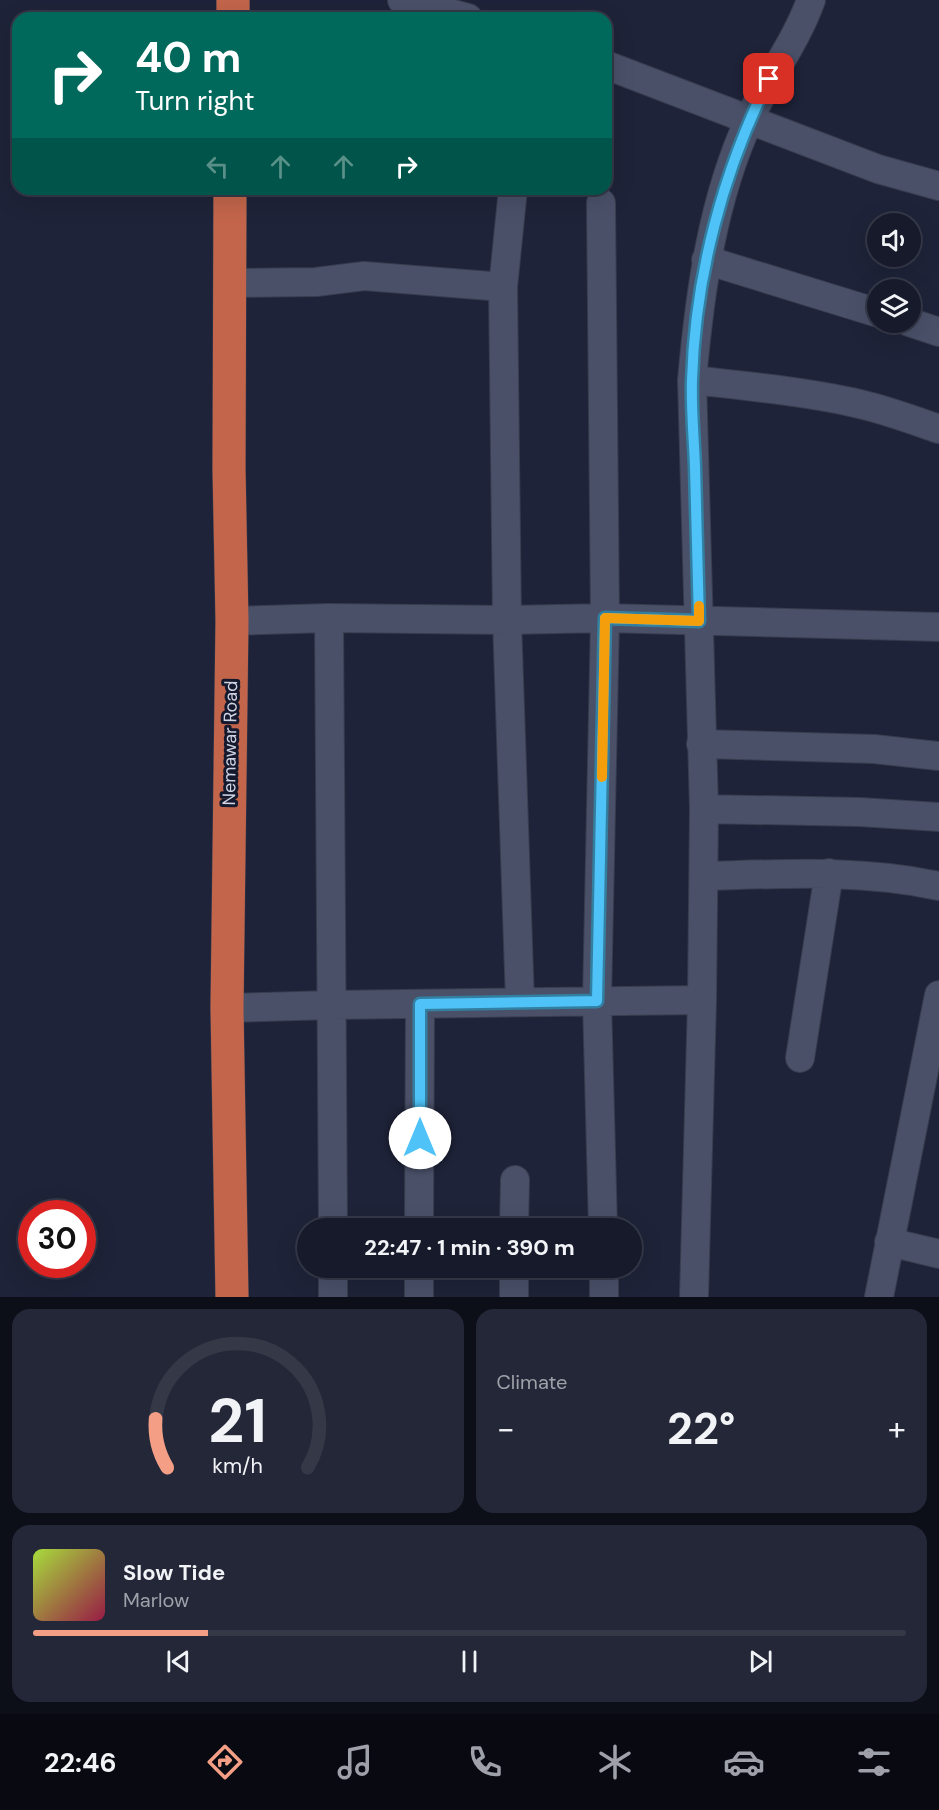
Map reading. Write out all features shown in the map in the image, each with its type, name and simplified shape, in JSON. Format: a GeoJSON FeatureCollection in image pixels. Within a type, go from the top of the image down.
{"type":"FeatureCollection","features":[{"type":"Feature","properties":{"kind":"highway","name":"Nemawar Road"},"geometry":{"type":"LineString","coordinates":[[230,195],[228,283],[231,621],[227,1008],[232,1297]]}},
{"type":"Feature","properties":{"kind":"street"},"geometry":{"type":"LineString","coordinates":[[402,0],[446,12]]}},
{"type":"Feature","properties":{"kind":"street"},"geometry":{"type":"LineString","coordinates":[[694,1297],[704,876],[692,380],[698,313],[706,260],[726,183],[749,120],[811,0]]}},
{"type":"Feature","properties":{"kind":"street"},"geometry":{"type":"LineString","coordinates":[[612,67],[879,169],[939,186]]}},
{"type":"Feature","properties":{"kind":"street"},"geometry":{"type":"LineString","coordinates":[[512,195],[503,287],[507,620],[520,1002]]}},
{"type":"Feature","properties":{"kind":"street"},"geometry":{"type":"LineString","coordinates":[[601,203],[605,618],[597,1001],[603,1218]]}},
{"type":"Feature","properties":{"kind":"street"},"geometry":{"type":"LineString","coordinates":[[706,260],[867,310]]}},
{"type":"Feature","properties":{"kind":"street"},"geometry":{"type":"LineString","coordinates":[[228,283],[316,282],[363,276],[503,287]]}},
{"type":"Feature","properties":{"kind":"street"},"geometry":{"type":"LineString","coordinates":[[921,326],[939,332]]}},
{"type":"Feature","properties":{"kind":"street"},"geometry":{"type":"LineString","coordinates":[[692,380],[777,389],[852,402],[891,412],[939,429]]}},
{"type":"Feature","properties":{"kind":"street"},"geometry":{"type":"LineString","coordinates":[[329,618],[333,1218]]}},
{"type":"Feature","properties":{"kind":"street"},"geometry":{"type":"LineString","coordinates":[[231,621],[329,618],[507,620],[605,618],[939,627]]}},
{"type":"Feature","properties":{"kind":"street"},"geometry":{"type":"LineString","coordinates":[[701,744],[874,749],[939,756]]}},
{"type":"Feature","properties":{"kind":"street"},"geometry":{"type":"LineString","coordinates":[[704,809],[860,812],[939,817]]}},
{"type":"Feature","properties":{"kind":"street"},"geometry":{"type":"LineString","coordinates":[[704,876],[829,873],[871,875],[939,886]]}},
{"type":"Feature","properties":{"kind":"street"},"geometry":{"type":"LineString","coordinates":[[800,1058],[829,873]]}},
{"type":"Feature","properties":{"kind":"street"},"geometry":{"type":"LineString","coordinates":[[879,1297],[939,995]]}},
{"type":"Feature","properties":{"kind":"street"},"geometry":{"type":"LineString","coordinates":[[227,1008],[702,1000]]}},
{"type":"Feature","properties":{"kind":"street"},"geometry":{"type":"LineString","coordinates":[[419,1218],[420,1004]]}},
{"type":"Feature","properties":{"kind":"street"},"geometry":{"type":"LineString","coordinates":[[514,1218],[515,1180]]}},
{"type":"Feature","properties":{"kind":"street"},"geometry":{"type":"LineString","coordinates":[[889,1242],[939,1254]]}},
{"type":"Feature","properties":{"kind":"street"},"geometry":{"type":"LineString","coordinates":[[333,1278],[333,1297]]}},
{"type":"Feature","properties":{"kind":"street"},"geometry":{"type":"LineString","coordinates":[[419,1278],[419,1297]]}},
{"type":"Feature","properties":{"kind":"street"},"geometry":{"type":"LineString","coordinates":[[514,1278],[514,1297],[530,1297]]}},
{"type":"Feature","properties":{"kind":"street"},"geometry":{"type":"LineString","coordinates":[[604,1278],[604,1297]]}},
{"type":"Feature","properties":{"kind":"slow traffic"},"geometry":{"type":"LineString","coordinates":[[602,777],[605,618],[699,621],[699,606]]}},
{"type":"Feature","properties":{"kind":"route"},"geometry":{"type":"LineString","coordinates":[[420,1138],[420,1004],[597,1001],[605,618],[699,621],[692,380],[698,313],[706,260],[726,183],[749,120],[769,79]]}}]}
